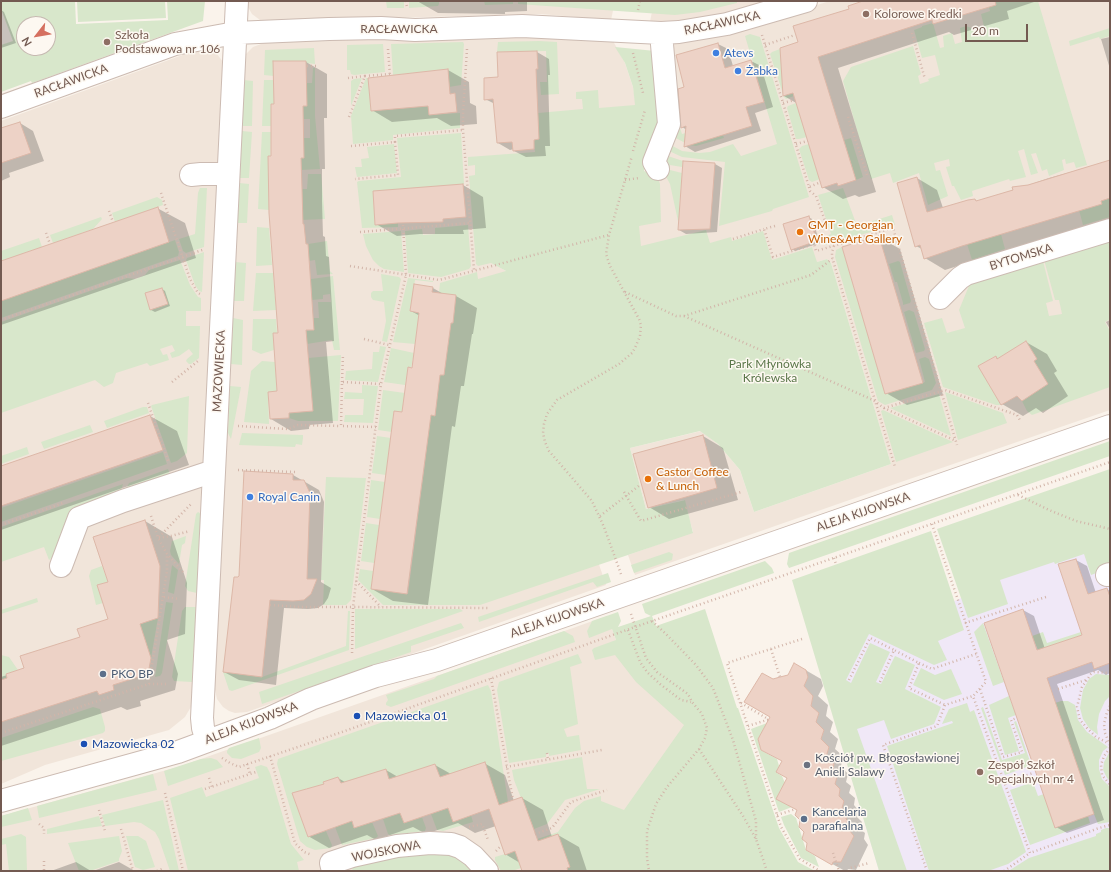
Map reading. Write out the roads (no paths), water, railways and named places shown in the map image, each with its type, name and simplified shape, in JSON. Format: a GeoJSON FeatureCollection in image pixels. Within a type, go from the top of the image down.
{"type":"FeatureCollection","features":[{"type":"Feature","properties":{"kind":"street","name":"MAZOWIECKA"},"geometry":{"type":"LineString","coordinates":[[208,740],[203,728],[202,718],[237,1]]}},
{"type":"Feature","properties":{"kind":"street","name":"RACŁAWICKA"},"geometry":{"type":"LineString","coordinates":[[1,107],[175,44],[235,33],[329,29],[380,28],[415,30],[530,26],[661,33],[689,32],[741,21],[806,1]]}},
{"type":"Feature","properties":{"kind":"street"},"geometry":{"type":"LineString","coordinates":[[658,169],[654,162],[669,124],[661,33]]}},
{"type":"Feature","properties":{"kind":"street"},"geometry":{"type":"LineString","coordinates":[[191,175],[228,174]]}},
{"type":"Feature","properties":{"kind":"street","name":"BYTOMSKA"},"geometry":{"type":"LineString","coordinates":[[940,298],[966,274],[1110,230]]}},
{"type":"Feature","properties":{"kind":"street","name":"ALEJA KIJOWSKA"},"geometry":{"type":"LineString","coordinates":[[1,802],[159,758],[270,718],[311,700],[376,676],[437,660],[1110,426]]}},
{"type":"Feature","properties":{"kind":"street"},"geometry":{"type":"LineString","coordinates":[[61,566],[79,518],[214,471]]}},
{"type":"Feature","properties":{"kind":"street","name":"WOJSKOWA"},"geometry":{"type":"LineString","coordinates":[[333,871],[332,863],[352,856],[416,843],[436,843],[451,844],[460,847],[473,856],[487,871]]}},
{"type":"Feature","properties":{"kind":"place","name":"Kolorowe Kredki"},"geometry":{"type":"Point","coordinates":[866,14]}},
{"type":"Feature","properties":{"kind":"place","name":"Szkoła Podstawowa nr 106"},"geometry":{"type":"Point","coordinates":[107,42]}},
{"type":"Feature","properties":{"kind":"place","name":"Atevs"},"geometry":{"type":"Point","coordinates":[716,53]}},
{"type":"Feature","properties":{"kind":"place","name":"Żabka"},"geometry":{"type":"Point","coordinates":[738,71]}},
{"type":"Feature","properties":{"kind":"place","name":"GMT - Georgian Wine&Art Gallery"},"geometry":{"type":"Point","coordinates":[800,232]}},
{"type":"Feature","properties":{"kind":"place","name":"Castor Coffee & Lunch"},"geometry":{"type":"Point","coordinates":[648,479]}},
{"type":"Feature","properties":{"kind":"place","name":"Royal Canin"},"geometry":{"type":"Point","coordinates":[250,497]}},
{"type":"Feature","properties":{"kind":"place","name":"PKO BP"},"geometry":{"type":"Point","coordinates":[103,674]}},
{"type":"Feature","properties":{"kind":"place","name":"Mazowiecka 01"},"geometry":{"type":"Point","coordinates":[357,716]}},
{"type":"Feature","properties":{"kind":"place","name":"Mazowiecka 02"},"geometry":{"type":"Point","coordinates":[84,744]}},
{"type":"Feature","properties":{"kind":"place","name":"Kościół pw. Błogosławionej Anieli Salawy"},"geometry":{"type":"Point","coordinates":[807,765]}},
{"type":"Feature","properties":{"kind":"place","name":"Zespół Szkół Specjalnych nr 4"},"geometry":{"type":"Point","coordinates":[980,772]}},
{"type":"Feature","properties":{"kind":"place","name":"Kancelaria parafialna"},"geometry":{"type":"Point","coordinates":[804,819]}},
{"type":"Feature","properties":{"kind":"park label","name":"Park Młynówka Królewska"},"geometry":{"type":"Point","coordinates":[770,371]}}]}
